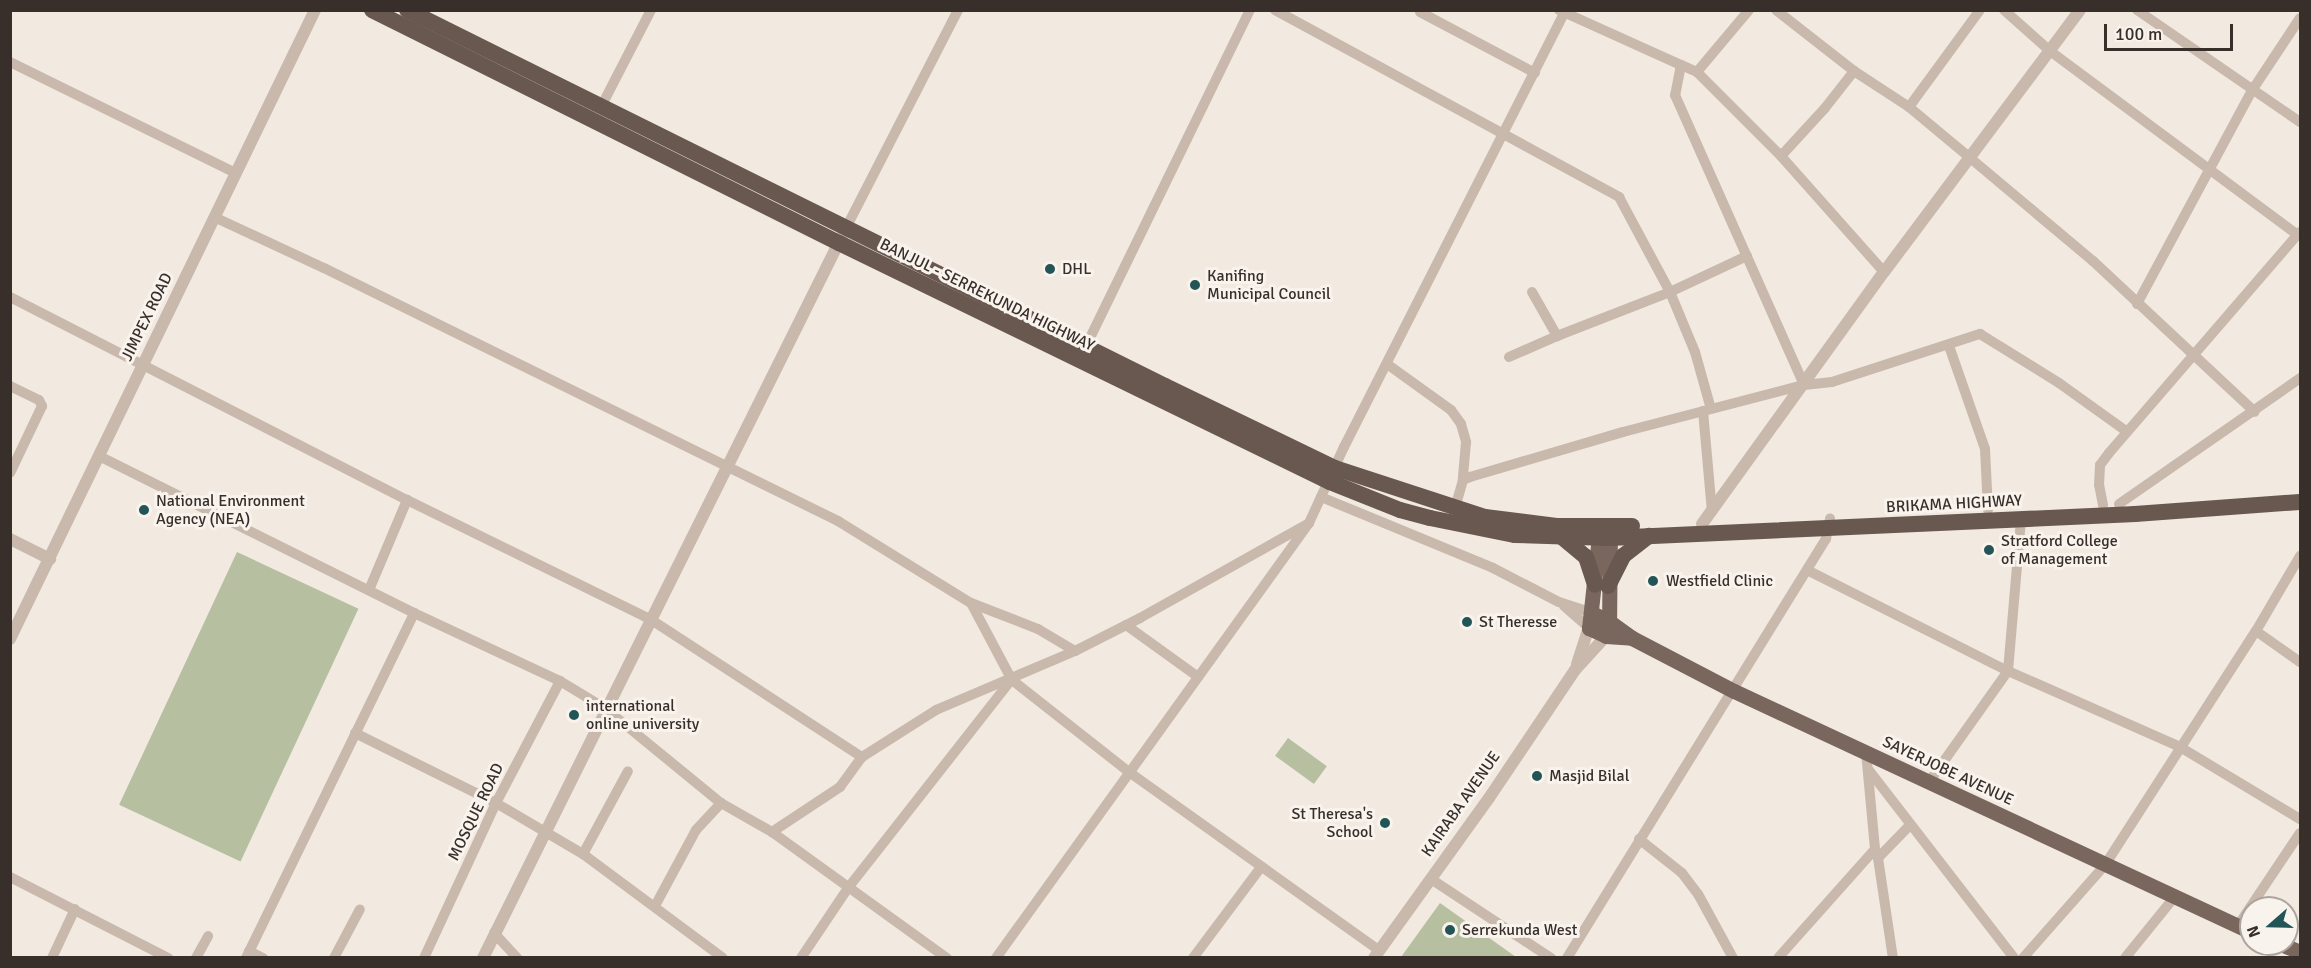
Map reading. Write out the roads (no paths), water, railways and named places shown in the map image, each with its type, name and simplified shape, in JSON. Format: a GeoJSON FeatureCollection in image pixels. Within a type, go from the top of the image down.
{"type":"FeatureCollection","features":[{"type":"Feature","properties":{"kind":"highway","name":"BANJUL - SERREKUNDA HIGHWAY"},"geometry":{"type":"LineString","coordinates":[[372,10],[1333,475],[1455,508],[1525,523],[1604,532]]}},
{"type":"Feature","properties":{"kind":"highway","name":"BANJUL - SERREKUNDA HIGHWAY"},"geometry":{"type":"LineString","coordinates":[[407,10],[602,105],[843,236],[1086,346],[1400,510],[1459,525],[1515,535],[1562,537],[1604,532]]}},
{"type":"Feature","properties":{"kind":"highway","name":"BRIKAMA HIGHWAY"},"geometry":{"type":"LineString","coordinates":[[1604,532],[1649,536],[1988,510],[2111,505],[2301,492]]}},
{"type":"Feature","properties":{"kind":"highway","name":"BRIKAMA HIGHWAY"},"geometry":{"type":"LineString","coordinates":[[1604,532],[1707,518],[1830,523],[2021,519],[2301,502]]}},
{"type":"Feature","properties":{"kind":"highway"},"geometry":{"type":"LineString","coordinates":[[1562,537],[1586,557],[1601,586],[1623,556],[1649,536]]}},
{"type":"Feature","properties":{"kind":"main road","name":"KAIRABA AVENUE"},"geometry":{"type":"LineString","coordinates":[[1604,532],[1601,586],[1608,629]]}},
{"type":"Feature","properties":{"kind":"main road","name":"KAIRABA AVENUE"},"geometry":{"type":"LineString","coordinates":[[1588,628],[1601,586]]}},
{"type":"Feature","properties":{"kind":"main road","name":"SAYERJOBE AVENUE"},"geometry":{"type":"LineString","coordinates":[[1592,613],[1608,629]]}},
{"type":"Feature","properties":{"kind":"main road","name":"SAYERJOBE AVENUE"},"geometry":{"type":"LineString","coordinates":[[1588,628],[1608,629],[1632,638],[1734,691],[2105,865],[2176,895],[2239,926]]}},
{"type":"Feature","properties":{"kind":"street","name":"JIMPEX ROAD"},"geometry":{"type":"LineString","coordinates":[[10,639],[315,10]]}},
{"type":"Feature","properties":{"kind":"street"},"geometry":{"type":"LineString","coordinates":[[602,105],[651,10]]}},
{"type":"Feature","properties":{"kind":"street"},"geometry":{"type":"LineString","coordinates":[[483,957],[650,619],[958,10]]}},
{"type":"Feature","properties":{"kind":"street"},"geometry":{"type":"LineString","coordinates":[[1086,346],[1250,10]]}},
{"type":"Feature","properties":{"kind":"street"},"geometry":{"type":"LineString","coordinates":[[1275,10],[1619,196],[1670,292],[1695,352],[1707,410],[1707,518]]}},
{"type":"Feature","properties":{"kind":"street"},"geometry":{"type":"LineString","coordinates":[[1696,72],[1749,10]]}},
{"type":"Feature","properties":{"kind":"street"},"geometry":{"type":"LineString","coordinates":[[1776,10],[1854,70],[1909,107],[1970,157],[2093,261],[2255,411]]}},
{"type":"Feature","properties":{"kind":"street"},"geometry":{"type":"LineString","coordinates":[[1909,107],[1980,10]]}},
{"type":"Feature","properties":{"kind":"street"},"geometry":{"type":"LineString","coordinates":[[2004,10],[2050,51],[2299,234],[2126,431],[2100,465],[2099,485],[2111,505],[2255,411],[2301,378]]}},
{"type":"Feature","properties":{"kind":"street"},"geometry":{"type":"LineString","coordinates":[[1707,518],[1884,272],[2080,10]]}},
{"type":"Feature","properties":{"kind":"street"},"geometry":{"type":"LineString","coordinates":[[2139,11],[2301,122]]}},
{"type":"Feature","properties":{"kind":"street"},"geometry":{"type":"LineString","coordinates":[[1420,12],[1535,73]]}},
{"type":"Feature","properties":{"kind":"street"},"geometry":{"type":"LineString","coordinates":[[996,957],[1310,523],[1387,364],[1535,73],[1563,12],[1696,72],[1781,156],[1884,272]]}},
{"type":"Feature","properties":{"kind":"street"},"geometry":{"type":"LineString","coordinates":[[2137,304],[2253,89],[2301,18]]}},
{"type":"Feature","properties":{"kind":"street"},"geometry":{"type":"LineString","coordinates":[[10,62],[236,172]]}},
{"type":"Feature","properties":{"kind":"street"},"geometry":{"type":"LineString","coordinates":[[1681,65],[1675,95],[1804,385]]}},
{"type":"Feature","properties":{"kind":"street"},"geometry":{"type":"LineString","coordinates":[[1781,156],[1826,108],[1854,70]]}},
{"type":"Feature","properties":{"kind":"street"},"geometry":{"type":"LineString","coordinates":[[214,217],[324,268],[838,521],[971,603],[1038,629],[1075,651]]}},
{"type":"Feature","properties":{"kind":"street"},"geometry":{"type":"LineString","coordinates":[[1509,357],[1670,292],[1747,256]]}},
{"type":"Feature","properties":{"kind":"street"},"geometry":{"type":"LineString","coordinates":[[1532,291],[1557,336]]}},
{"type":"Feature","properties":{"kind":"street"},"geometry":{"type":"LineString","coordinates":[[10,297],[407,500],[650,619],[862,757]]}},
{"type":"Feature","properties":{"kind":"street"},"geometry":{"type":"LineString","coordinates":[[1463,480],[1612,435],[1804,385],[1832,382],[1949,346],[1980,334],[2059,383],[2126,431]]}},
{"type":"Feature","properties":{"kind":"street"},"geometry":{"type":"LineString","coordinates":[[1949,346],[1985,448],[1988,510]]}},
{"type":"Feature","properties":{"kind":"street"},"geometry":{"type":"LineString","coordinates":[[1387,364],[1451,410],[1461,424],[1466,442],[1463,480],[1455,508]]}},
{"type":"Feature","properties":{"kind":"street"},"geometry":{"type":"LineString","coordinates":[[10,386],[39,400],[42,406],[10,473]]}},
{"type":"Feature","properties":{"kind":"street"},"geometry":{"type":"LineString","coordinates":[[99,456],[414,613],[560,681],[606,709],[721,803],[772,832],[947,957]]}},
{"type":"Feature","properties":{"kind":"street"},"geometry":{"type":"LineString","coordinates":[[1321,497],[1493,567],[1559,602],[1592,613]]}},
{"type":"Feature","properties":{"kind":"street"},"geometry":{"type":"LineString","coordinates":[[369,590],[407,500]]}},
{"type":"Feature","properties":{"kind":"street"},"geometry":{"type":"LineString","coordinates":[[1929,782],[2008,671],[2021,519]]}},
{"type":"Feature","properties":{"kind":"street"},"geometry":{"type":"LineString","coordinates":[[772,832],[840,787],[862,757],[936,710],[1012,680],[1075,651],[1310,523]]}},
{"type":"Feature","properties":{"kind":"street"},"geometry":{"type":"LineString","coordinates":[[1567,957],[1734,691],[1826,539],[1830,523]]}},
{"type":"Feature","properties":{"kind":"street"},"geometry":{"type":"LineString","coordinates":[[10,539],[50,559]]}},
{"type":"Feature","properties":{"kind":"street"},"geometry":{"type":"LineString","coordinates":[[2024,957],[2105,865],[2256,632],[2301,556]]}},
{"type":"Feature","properties":{"kind":"street"},"geometry":{"type":"LineString","coordinates":[[1807,570],[2008,671],[2180,747],[2301,819]]}},
{"type":"Feature","properties":{"kind":"street"},"geometry":{"type":"LineString","coordinates":[[1559,602],[1588,628]]}},
{"type":"Feature","properties":{"kind":"street"},"geometry":{"type":"LineString","coordinates":[[971,603],[1012,680],[1129,772],[1261,867],[1376,954]]}},
{"type":"Feature","properties":{"kind":"street"},"geometry":{"type":"LineString","coordinates":[[263,957],[247,954],[414,613]]}},
{"type":"Feature","properties":{"kind":"street"},"geometry":{"type":"LineString","coordinates":[[1126,625],[1198,677]]}},
{"type":"Feature","properties":{"kind":"street","name":"KAIRABA AVENUE"},"geometry":{"type":"LineString","coordinates":[[1575,670],[1588,628]]}},
{"type":"Feature","properties":{"kind":"street","name":"KAIRABA AVENUE"},"geometry":{"type":"LineString","coordinates":[[1376,954],[1431,879],[1575,670],[1608,629]]}},
{"type":"Feature","properties":{"kind":"street"},"geometry":{"type":"LineString","coordinates":[[2256,632],[2301,662]]}},
{"type":"Feature","properties":{"kind":"street"},"geometry":{"type":"LineString","coordinates":[[801,957],[848,888],[1012,680]]}},
{"type":"Feature","properties":{"kind":"street","name":"MOSQUE ROAD"},"geometry":{"type":"LineString","coordinates":[[424,957],[496,803],[560,681]]}},
{"type":"Feature","properties":{"kind":"street"},"geometry":{"type":"LineString","coordinates":[[355,733],[496,803],[583,854],[723,957]]}},
{"type":"Feature","properties":{"kind":"street"},"geometry":{"type":"LineString","coordinates":[[1866,752],[1876,854],[1893,957]]}},
{"type":"Feature","properties":{"kind":"street"},"geometry":{"type":"LineString","coordinates":[[1868,769],[2014,957]]}},
{"type":"Feature","properties":{"kind":"street"},"geometry":{"type":"LineString","coordinates":[[583,854],[628,771]]}},
{"type":"Feature","properties":{"kind":"street"},"geometry":{"type":"LineString","coordinates":[[655,906],[696,830],[721,803]]}},
{"type":"Feature","properties":{"kind":"street"},"geometry":{"type":"LineString","coordinates":[[1778,957],[1876,854],[1910,825]]}},
{"type":"Feature","properties":{"kind":"street"},"geometry":{"type":"LineString","coordinates":[[2264,896],[2301,833]]}},
{"type":"Feature","properties":{"kind":"street"},"geometry":{"type":"LineString","coordinates":[[1639,839],[1682,873],[1698,894],[1733,957]]}},
{"type":"Feature","properties":{"kind":"street"},"geometry":{"type":"LineString","coordinates":[[1193,957],[1261,867]]}},
{"type":"Feature","properties":{"kind":"street"},"geometry":{"type":"LineString","coordinates":[[10,877],[168,957]]}},
{"type":"Feature","properties":{"kind":"street"},"geometry":{"type":"LineString","coordinates":[[1431,879],[1551,957]]}},
{"type":"Feature","properties":{"kind":"street"},"geometry":{"type":"LineString","coordinates":[[2125,957],[2176,895]]}},
{"type":"Feature","properties":{"kind":"street"},"geometry":{"type":"LineString","coordinates":[[52,957],[75,909]]}},
{"type":"Feature","properties":{"kind":"street"},"geometry":{"type":"LineString","coordinates":[[334,957],[360,909]]}},
{"type":"Feature","properties":{"kind":"street"},"geometry":{"type":"LineString","coordinates":[[494,933],[517,957]]}},
{"type":"Feature","properties":{"kind":"street"},"geometry":{"type":"LineString","coordinates":[[196,957],[208,936]]}},
{"type":"Feature","properties":{"kind":"place","name":"DHL"},"geometry":{"type":"Point","coordinates":[1050,269]}},
{"type":"Feature","properties":{"kind":"place","name":"Kanifing Municipal Council"},"geometry":{"type":"Point","coordinates":[1195,285]}},
{"type":"Feature","properties":{"kind":"place","name":"National Environment Agency (NEA)"},"geometry":{"type":"Point","coordinates":[144,510]}},
{"type":"Feature","properties":{"kind":"place","name":"Stratford College of Management"},"geometry":{"type":"Point","coordinates":[1989,550]}},
{"type":"Feature","properties":{"kind":"place","name":"Westfield Clinic"},"geometry":{"type":"Point","coordinates":[1653,581]}},
{"type":"Feature","properties":{"kind":"place","name":"St Theresse"},"geometry":{"type":"Point","coordinates":[1467,622]}},
{"type":"Feature","properties":{"kind":"place","name":"international online university"},"geometry":{"type":"Point","coordinates":[574,715]}},
{"type":"Feature","properties":{"kind":"place","name":"Masjid Bilal"},"geometry":{"type":"Point","coordinates":[1537,776]}},
{"type":"Feature","properties":{"kind":"place","name":"St Theresa's School"},"geometry":{"type":"Point","coordinates":[1385,823]}},
{"type":"Feature","properties":{"kind":"place","name":"Serrekunda West"},"geometry":{"type":"Point","coordinates":[1450,930]}}]}
